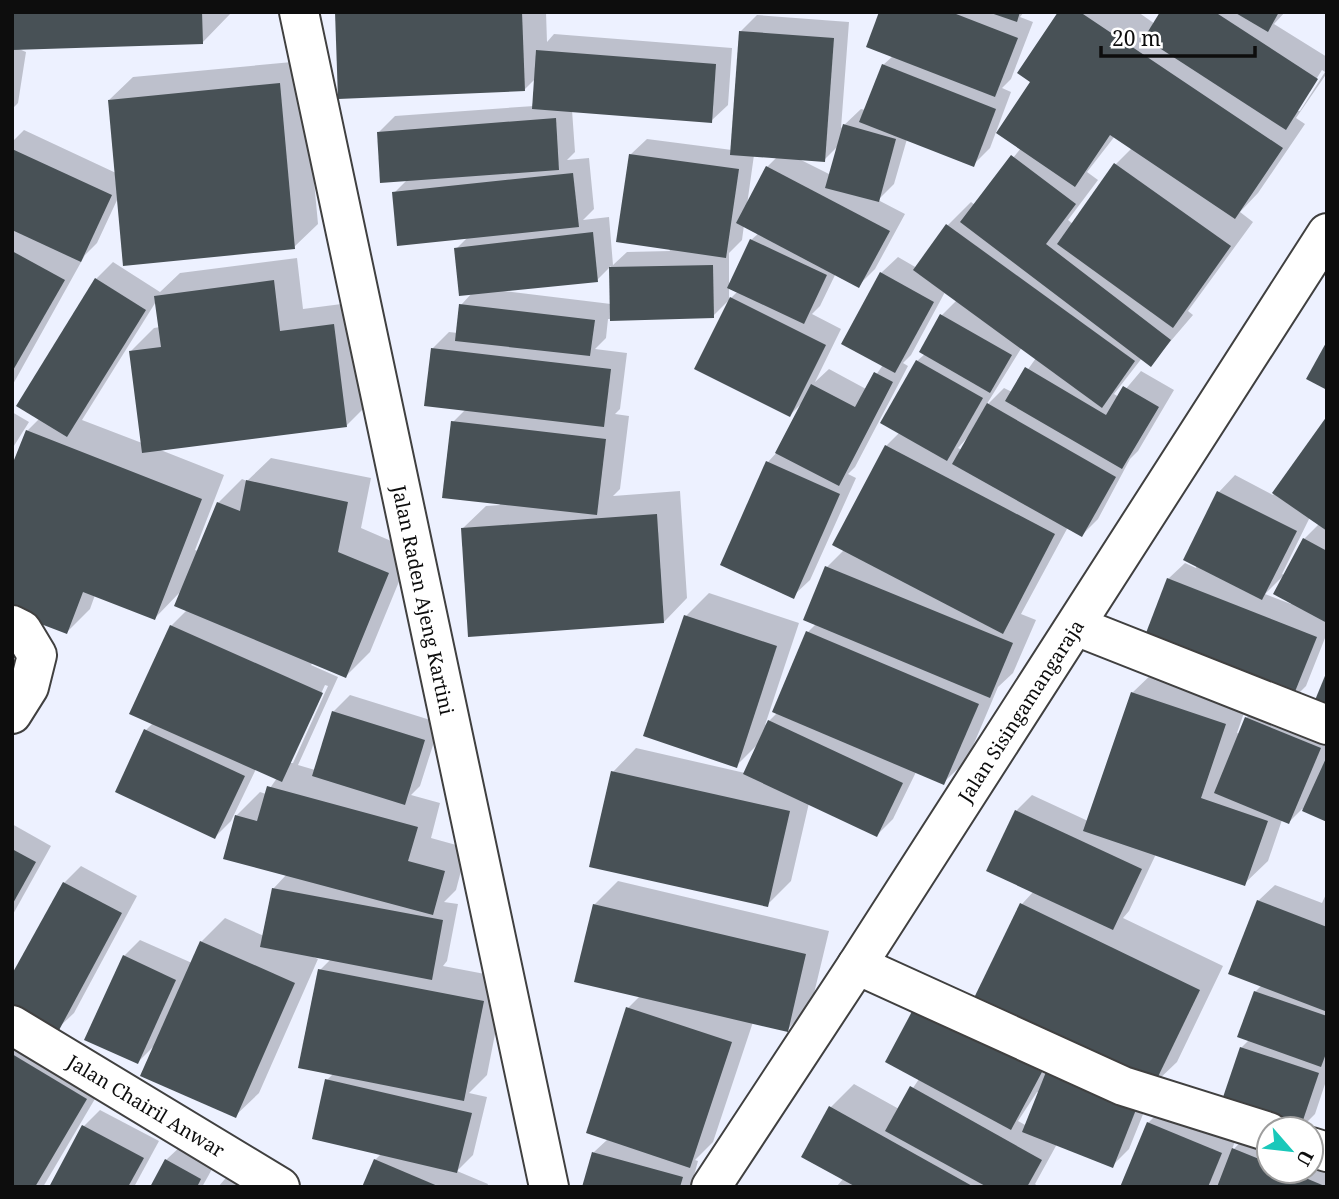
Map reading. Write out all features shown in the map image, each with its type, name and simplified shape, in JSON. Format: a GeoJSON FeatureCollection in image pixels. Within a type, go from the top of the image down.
{"type":"FeatureCollection","features":[{"type":"Feature","properties":{"kind":"street","name":"Jalan Raden Ajeng Kartini"},"geometry":{"type":"LineString","coordinates":[[299,12],[549,1187]]}},
{"type":"Feature","properties":{"kind":"street","name":"Jalan Sisingamangaraja"},"geometry":{"type":"LineString","coordinates":[[710,1187],[857,965],[1327,233]]}},
{"type":"Feature","properties":{"kind":"street"},"geometry":{"type":"LineString","coordinates":[[12,625],[22,630],[37,655],[29,687],[12,714]]}},
{"type":"Feature","properties":{"kind":"street"},"geometry":{"type":"LineString","coordinates":[[1076,626],[1327,725]]}},
{"type":"Feature","properties":{"kind":"street"},"geometry":{"type":"LineString","coordinates":[[857,965],[1123,1086],[1255,1128]]}},
{"type":"Feature","properties":{"kind":"street","name":"Jalan Chairil Anwar"},"geometry":{"type":"LineString","coordinates":[[12,1026],[280,1187]]}},
{"type":"Feature","properties":{"kind":"building"},"geometry":{"type":"Polygon","coordinates":[[[12,12],[202,12],[203,44],[12,50],[12,12]]]}},
{"type":"Feature","properties":{"kind":"building"},"geometry":{"type":"Polygon","coordinates":[[[335,12],[522,12],[525,91],[338,99],[335,12]]]}},
{"type":"Feature","properties":{"kind":"building"},"geometry":{"type":"Polygon","coordinates":[[[879,12],[951,12],[1018,38],[995,97],[866,47],[879,12]]]}},
{"type":"Feature","properties":{"kind":"building"},"geometry":{"type":"Polygon","coordinates":[[[988,12],[1020,12],[1017,22],[988,12]]]}},
{"type":"Feature","properties":{"kind":"building"},"geometry":{"type":"Polygon","coordinates":[[[1058,12],[1080,12],[1283,148],[1235,219],[1110,135],[1075,187],[996,133],[1030,82],[1017,73],[1058,12]]]}},
{"type":"Feature","properties":{"kind":"building"},"geometry":{"type":"Polygon","coordinates":[[[1160,12],[1215,12],[1318,79],[1286,130],[1144,38],[1160,12]]]}},
{"type":"Feature","properties":{"kind":"building"},"geometry":{"type":"Polygon","coordinates":[[[1234,12],[1279,12],[1268,32],[1234,12]]]}},
{"type":"Feature","properties":{"kind":"building"},"geometry":{"type":"Polygon","coordinates":[[[739,31],[834,38],[825,162],[730,155],[739,31]]]}},
{"type":"Feature","properties":{"kind":"building"},"geometry":{"type":"Polygon","coordinates":[[[536,50],[716,64],[712,123],[532,109],[536,50]]]}},
{"type":"Feature","properties":{"kind":"building"},"geometry":{"type":"Polygon","coordinates":[[[882,64],[996,109],[974,167],[859,122],[882,64]]]}},
{"type":"Feature","properties":{"kind":"building"},"geometry":{"type":"Polygon","coordinates":[[[280,83],[295,249],[123,266],[108,100],[280,83]]]}},
{"type":"Feature","properties":{"kind":"building"},"geometry":{"type":"Polygon","coordinates":[[[556,118],[559,170],[380,183],[377,132],[556,118]]]}},
{"type":"Feature","properties":{"kind":"building"},"geometry":{"type":"Polygon","coordinates":[[[843,124],[896,139],[879,202],[825,188],[843,124]]]}},
{"type":"Feature","properties":{"kind":"building"},"geometry":{"type":"Polygon","coordinates":[[[12,149],[112,195],[81,262],[12,230],[12,149]]]}},
{"type":"Feature","properties":{"kind":"building"},"geometry":{"type":"Polygon","coordinates":[[[629,154],[739,169],[726,258],[616,242],[629,154]]]}},
{"type":"Feature","properties":{"kind":"building"},"geometry":{"type":"Polygon","coordinates":[[[1011,155],[1076,204],[1046,244],[1171,340],[1151,367],[960,222],[1011,155]]]}},
{"type":"Feature","properties":{"kind":"building"},"geometry":{"type":"Polygon","coordinates":[[[1114,163],[1231,246],[1173,328],[1057,244],[1114,163]]]}},
{"type":"Feature","properties":{"kind":"building"},"geometry":{"type":"Polygon","coordinates":[[[766,166],[890,231],[859,288],[736,223],[766,166]]]}},
{"type":"Feature","properties":{"kind":"building"},"geometry":{"type":"Polygon","coordinates":[[[573,173],[579,227],[397,246],[392,192],[573,173]]]}},
{"type":"Feature","properties":{"kind":"building"},"geometry":{"type":"Polygon","coordinates":[[[946,224],[1135,361],[1102,408],[913,270],[946,224]]]}},
{"type":"Feature","properties":{"kind":"building"},"geometry":{"type":"Polygon","coordinates":[[[593,232],[598,282],[459,296],[454,248],[593,232]]]}},
{"type":"Feature","properties":{"kind":"building"},"geometry":{"type":"Polygon","coordinates":[[[750,239],[827,275],[804,324],[727,288],[750,239]]]}},
{"type":"Feature","properties":{"kind":"building"},"geometry":{"type":"Polygon","coordinates":[[[12,251],[65,280],[12,372],[12,251]]]}},
{"type":"Feature","properties":{"kind":"building"},"geometry":{"type":"Polygon","coordinates":[[[713,265],[714,318],[610,321],[609,267],[713,265]]]}},
{"type":"Feature","properties":{"kind":"building"},"geometry":{"type":"Polygon","coordinates":[[[880,272],[934,302],[895,373],[841,344],[880,272]]]}},
{"type":"Feature","properties":{"kind":"building"},"geometry":{"type":"Polygon","coordinates":[[[95,278],[146,310],[67,437],[16,406],[95,278]]]}},
{"type":"Feature","properties":{"kind":"building"},"geometry":{"type":"Polygon","coordinates":[[[274,280],[280,331],[334,324],[347,427],[142,453],[129,351],[161,347],[154,296],[274,280]]]}},
{"type":"Feature","properties":{"kind":"building"},"geometry":{"type":"Polygon","coordinates":[[[730,297],[826,345],[790,417],[694,369],[730,297]]]}},
{"type":"Feature","properties":{"kind":"building"},"geometry":{"type":"Polygon","coordinates":[[[459,304],[595,320],[590,356],[455,341],[459,304]]]}},
{"type":"Feature","properties":{"kind":"building"},"geometry":{"type":"Polygon","coordinates":[[[940,314],[1012,355],[990,393],[919,352],[940,314]]]}},
{"type":"Feature","properties":{"kind":"building"},"geometry":{"type":"Polygon","coordinates":[[[1327,341],[1327,390],[1306,379],[1327,341]]]}},
{"type":"Feature","properties":{"kind":"building"},"geometry":{"type":"Polygon","coordinates":[[[431,348],[611,369],[604,427],[424,406],[431,348]]]}},
{"type":"Feature","properties":{"kind":"building"},"geometry":{"type":"Polygon","coordinates":[[[916,360],[983,398],[947,461],[880,423],[916,360]]]}},
{"type":"Feature","properties":{"kind":"building"},"geometry":{"type":"Polygon","coordinates":[[[1025,367],[1106,415],[1123,386],[1159,407],[1122,469],[1005,401],[1025,367]]]}},
{"type":"Feature","properties":{"kind":"building"},"geometry":{"type":"Polygon","coordinates":[[[874,372],[893,382],[839,486],[775,453],[811,384],[855,407],[874,372]]]}},
{"type":"Feature","properties":{"kind":"building"},"geometry":{"type":"Polygon","coordinates":[[[987,403],[1116,477],[1082,537],[952,464],[987,403]]]}},
{"type":"Feature","properties":{"kind":"building"},"geometry":{"type":"Polygon","coordinates":[[[1327,416],[1327,531],[1272,493],[1327,416]]]}},
{"type":"Feature","properties":{"kind":"building"},"geometry":{"type":"Polygon","coordinates":[[[451,421],[606,439],[597,515],[442,498],[451,421]]]}},
{"type":"Feature","properties":{"kind":"building"},"geometry":{"type":"Polygon","coordinates":[[[26,430],[202,499],[155,620],[83,592],[67,634],[12,613],[12,465],[26,430]]]}},
{"type":"Feature","properties":{"kind":"building"},"geometry":{"type":"Polygon","coordinates":[[[885,445],[1055,534],[1003,634],[832,545],[885,445]]]}},
{"type":"Feature","properties":{"kind":"building"},"geometry":{"type":"Polygon","coordinates":[[[766,461],[840,494],[794,599],[720,565],[766,461]]]}},
{"type":"Feature","properties":{"kind":"building"},"geometry":{"type":"Polygon","coordinates":[[[246,480],[348,502],[338,552],[389,573],[346,678],[174,606],[217,502],[240,511],[246,480]]]}},
{"type":"Feature","properties":{"kind":"building"},"geometry":{"type":"Polygon","coordinates":[[[1217,491],[1297,531],[1262,600],[1183,560],[1217,491]]]}},
{"type":"Feature","properties":{"kind":"building"},"geometry":{"type":"Polygon","coordinates":[[[657,514],[664,623],[468,637],[461,528],[657,514]]]}},
{"type":"Feature","properties":{"kind":"building"},"geometry":{"type":"Polygon","coordinates":[[[1303,538],[1327,551],[1327,623],[1273,594],[1303,538]]]}},
{"type":"Feature","properties":{"kind":"building"},"geometry":{"type":"Polygon","coordinates":[[[825,566],[1013,643],[990,698],[803,620],[825,566]]]}},
{"type":"Feature","properties":{"kind":"building"},"geometry":{"type":"Polygon","coordinates":[[[1167,578],[1317,637],[1290,704],[1141,646],[1167,578]]]}},
{"type":"Feature","properties":{"kind":"building"},"geometry":{"type":"Polygon","coordinates":[[[684,615],[777,646],[737,768],[643,736],[684,615]]]}},
{"type":"Feature","properties":{"kind":"building"},"geometry":{"type":"Polygon","coordinates":[[[170,625],[323,693],[282,782],[129,714],[170,625]]]}},
{"type":"Feature","properties":{"kind":"building"},"geometry":{"type":"Polygon","coordinates":[[[806,631],[979,704],[944,785],[772,712],[806,631]]]}},
{"type":"Feature","properties":{"kind":"building"},"geometry":{"type":"Polygon","coordinates":[[[1327,671],[1327,710],[1313,705],[1327,671]]]}},
{"type":"Feature","properties":{"kind":"building"},"geometry":{"type":"Polygon","coordinates":[[[1131,692],[1226,724],[1201,798],[1268,821],[1245,886],[1083,831],[1131,692]]]}},
{"type":"Feature","properties":{"kind":"building"},"geometry":{"type":"Polygon","coordinates":[[[332,711],[425,740],[405,805],[312,776],[332,711]]]}},
{"type":"Feature","properties":{"kind":"building"},"geometry":{"type":"Polygon","coordinates":[[[1245,717],[1321,748],[1289,824],[1214,793],[1245,717]]]}},
{"type":"Feature","properties":{"kind":"building"},"geometry":{"type":"Polygon","coordinates":[[[768,720],[903,783],[877,837],[743,774],[768,720]]]}},
{"type":"Feature","properties":{"kind":"building"},"geometry":{"type":"Polygon","coordinates":[[[144,729],[245,776],[215,839],[115,792],[144,729]]]}},
{"type":"Feature","properties":{"kind":"building"},"geometry":{"type":"Polygon","coordinates":[[[1327,756],[1327,822],[1302,811],[1327,756]]]}},
{"type":"Feature","properties":{"kind":"building"},"geometry":{"type":"Polygon","coordinates":[[[611,771],[790,811],[768,907],[589,867],[611,771]]]}},
{"type":"Feature","properties":{"kind":"building"},"geometry":{"type":"Polygon","coordinates":[[[267,786],[418,827],[408,861],[445,871],[433,915],[223,859],[235,815],[257,821],[267,786]]]}},
{"type":"Feature","properties":{"kind":"building"},"geometry":{"type":"Polygon","coordinates":[[[1015,810],[1142,869],[1113,930],[986,871],[1015,810]]]}},
{"type":"Feature","properties":{"kind":"building"},"geometry":{"type":"Polygon","coordinates":[[[12,849],[36,862],[12,905],[12,849]]]}},
{"type":"Feature","properties":{"kind":"building"},"geometry":{"type":"Polygon","coordinates":[[[63,882],[122,913],[58,1032],[12,1007],[12,974],[63,882]]]}},
{"type":"Feature","properties":{"kind":"building"},"geometry":{"type":"Polygon","coordinates":[[[272,888],[443,920],[432,980],[260,947],[272,888]]]}},
{"type":"Feature","properties":{"kind":"building"},"geometry":{"type":"Polygon","coordinates":[[[1257,900],[1327,927],[1325,1011],[1228,974],[1257,900]]]}},
{"type":"Feature","properties":{"kind":"building"},"geometry":{"type":"Polygon","coordinates":[[[1020,903],[1200,990],[1153,1087],[973,1000],[1020,903]]]}},
{"type":"Feature","properties":{"kind":"building"},"geometry":{"type":"Polygon","coordinates":[[[593,904],[806,954],[788,1032],[574,982],[593,904]]]}},
{"type":"Feature","properties":{"kind":"building"},"geometry":{"type":"Polygon","coordinates":[[[200,941],[295,983],[236,1118],[140,1076],[200,941]]]}},
{"type":"Feature","properties":{"kind":"building"},"geometry":{"type":"Polygon","coordinates":[[[123,955],[176,980],[138,1064],[84,1040],[123,955]]]}},
{"type":"Feature","properties":{"kind":"building"},"geometry":{"type":"Polygon","coordinates":[[[318,969],[484,1001],[464,1101],[298,1068],[318,969]]]}},
{"type":"Feature","properties":{"kind":"building"},"geometry":{"type":"Polygon","coordinates":[[[1254,991],[1327,1016],[1327,1051],[1321,1067],[1237,1037],[1254,991]]]}},
{"type":"Feature","properties":{"kind":"building"},"geometry":{"type":"Polygon","coordinates":[[[916,1004],[1042,1072],[1011,1130],[885,1062],[916,1004]]]}},
{"type":"Feature","properties":{"kind":"building"},"geometry":{"type":"Polygon","coordinates":[[[626,1007],[732,1042],[690,1168],[586,1133],[626,1007]]]}},
{"type":"Feature","properties":{"kind":"building"},"geometry":{"type":"Polygon","coordinates":[[[1240,1047],[1319,1073],[1305,1115],[1255,1115],[1255,1118],[1220,1106],[1240,1047]]]}},
{"type":"Feature","properties":{"kind":"building"},"geometry":{"type":"Polygon","coordinates":[[[12,1054],[87,1099],[35,1187],[12,1187],[12,1054]]]}},
{"type":"Feature","properties":{"kind":"building"},"geometry":{"type":"Polygon","coordinates":[[[1050,1062],[1141,1097],[1113,1168],[1022,1132],[1050,1062]]]}},
{"type":"Feature","properties":{"kind":"building"},"geometry":{"type":"Polygon","coordinates":[[[325,1079],[472,1113],[457,1173],[312,1139],[325,1079]]]}},
{"type":"Feature","properties":{"kind":"building"},"geometry":{"type":"Polygon","coordinates":[[[910,1086],[1042,1160],[1027,1187],[987,1187],[885,1131],[910,1086]]]}},
{"type":"Feature","properties":{"kind":"building"},"geometry":{"type":"Polygon","coordinates":[[[829,1106],[974,1187],[856,1187],[801,1157],[829,1106]]]}},
{"type":"Feature","properties":{"kind":"building"},"geometry":{"type":"Polygon","coordinates":[[[1147,1122],[1222,1153],[1208,1187],[1120,1187],[1147,1122]]]}},
{"type":"Feature","properties":{"kind":"building"},"geometry":{"type":"Polygon","coordinates":[[[82,1125],[144,1158],[128,1187],[49,1187],[82,1125]]]}},
{"type":"Feature","properties":{"kind":"building"},"geometry":{"type":"Polygon","coordinates":[[[1232,1148],[1255,1157],[1255,1185],[1327,1187],[1217,1187],[1232,1148]]]}},
{"type":"Feature","properties":{"kind":"building"},"geometry":{"type":"Polygon","coordinates":[[[592,1152],[683,1177],[680,1187],[582,1187],[592,1152]]]}},
{"type":"Feature","properties":{"kind":"building"},"geometry":{"type":"Polygon","coordinates":[[[165,1159],[201,1179],[197,1187],[150,1187],[165,1159]]]}},
{"type":"Feature","properties":{"kind":"building"},"geometry":{"type":"Polygon","coordinates":[[[374,1159],[440,1187],[362,1187],[374,1159]]]}}]}
